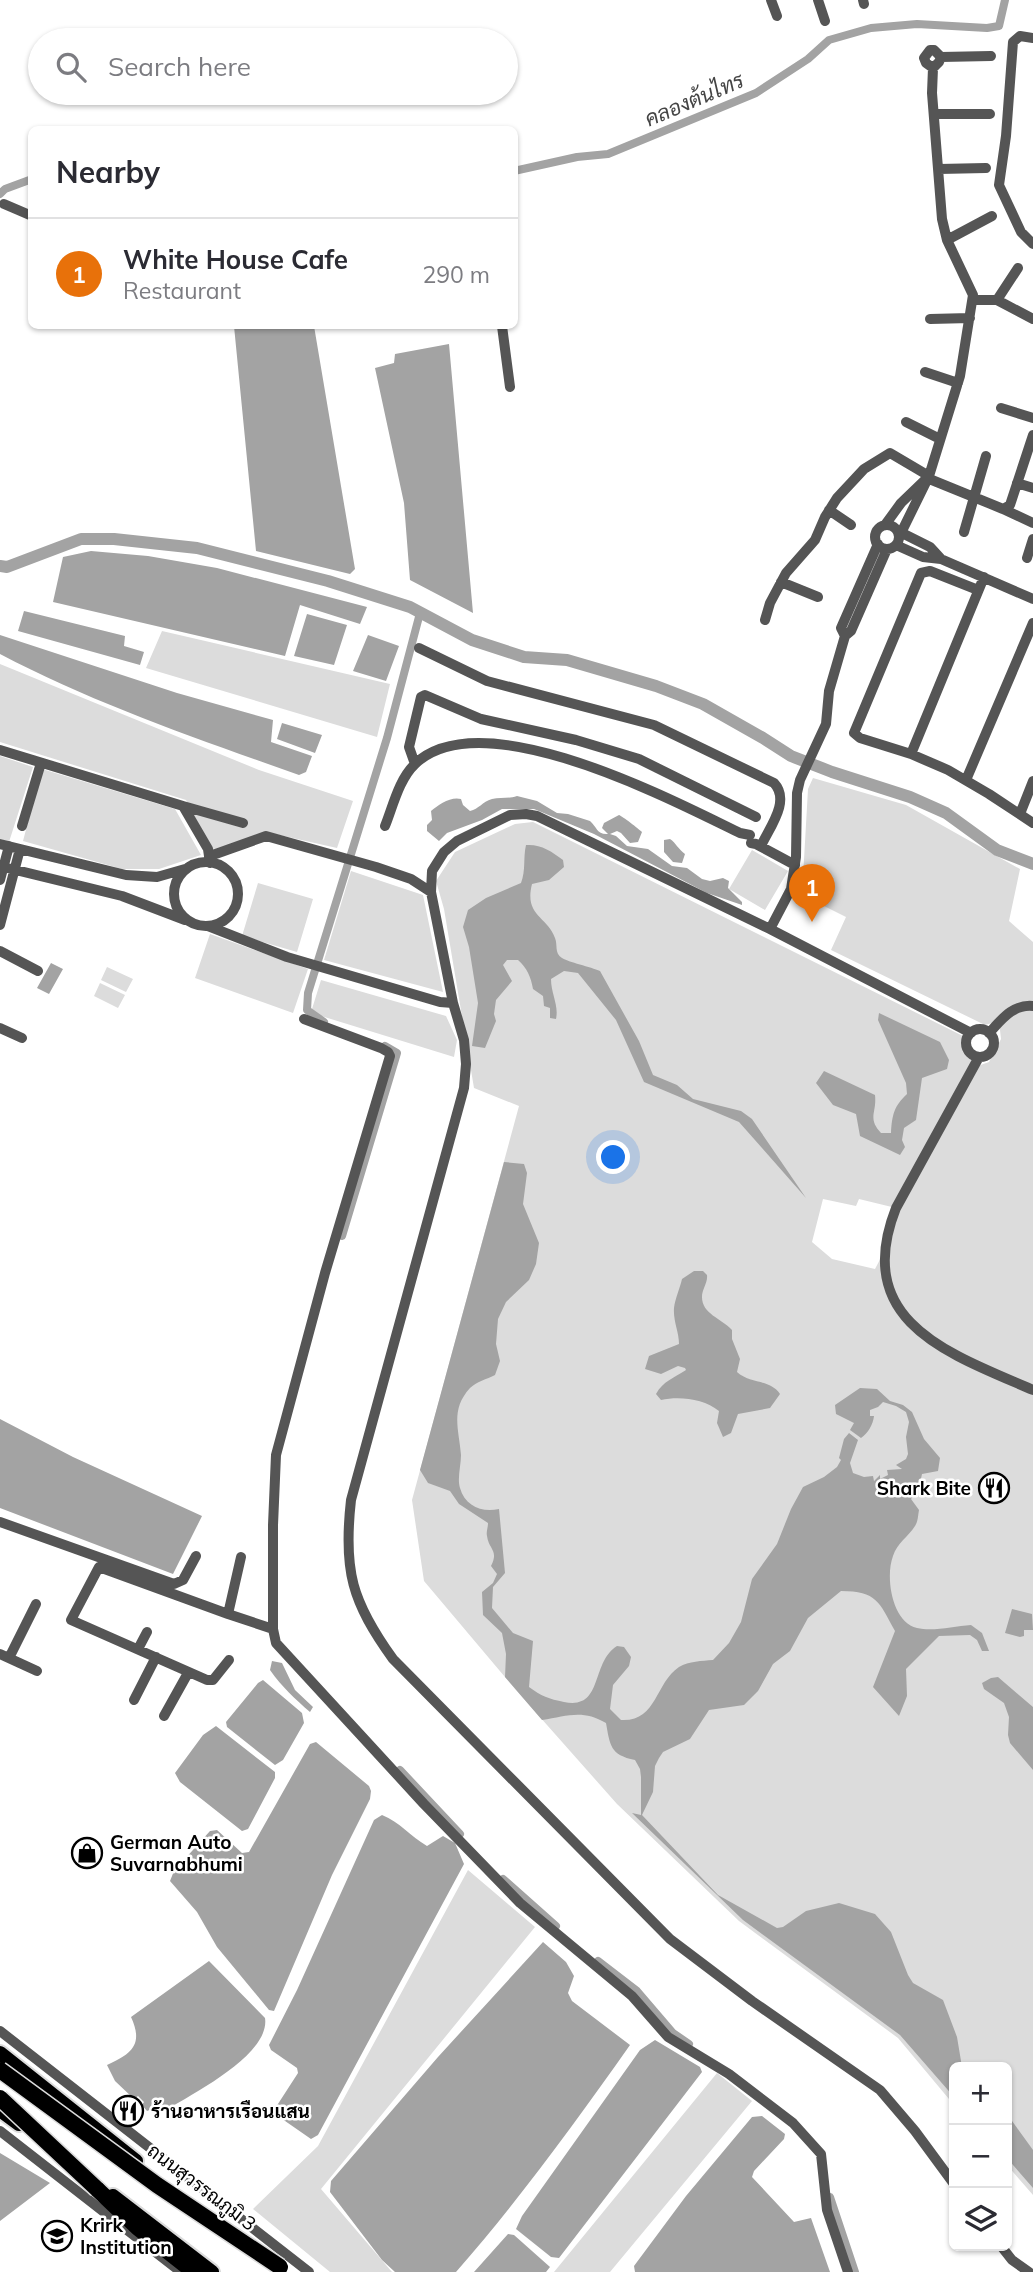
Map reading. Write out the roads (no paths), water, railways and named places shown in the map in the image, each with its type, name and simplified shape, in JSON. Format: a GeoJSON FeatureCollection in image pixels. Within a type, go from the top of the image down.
{"type":"FeatureCollection","features":[{"type":"Feature","properties":{"kind":"highway"},"geometry":{"type":"LineString","coordinates":[[0,2070],[157,2185],[285,2272]]}},
{"type":"Feature","properties":{"kind":"highway"},"geometry":{"type":"LineString","coordinates":[[0,2098],[138,2228],[194,2272]]}},
{"type":"Feature","properties":{"kind":"main road","name":"ถนนสุวรรณภูมิ 3"},"geometry":{"type":"LineString","coordinates":[[0,2053],[285,2272]]}},
{"type":"Feature","properties":{"kind":"main road"},"geometry":{"type":"LineString","coordinates":[[0,2110],[212,2272]]}},
{"type":"Feature","properties":{"kind":"street"},"geometry":{"type":"LineString","coordinates":[[771,0],[777,16]]}},
{"type":"Feature","properties":{"kind":"street"},"geometry":{"type":"LineString","coordinates":[[818,0],[825,21]]}},
{"type":"Feature","properties":{"kind":"street"},"geometry":{"type":"LineString","coordinates":[[1033,38],[1020,36],[1013,42],[1006,136],[999,185],[1021,232],[1033,244]]}},
{"type":"Feature","properties":{"kind":"street"},"geometry":{"type":"LineString","coordinates":[[770,929],[791,889],[795,865],[795,808],[800,780],[826,724],[830,691],[845,636],[841,628],[887,546],[898,541],[928,477],[958,383],[970,318],[973,295],[947,240],[942,219],[933,68],[924,58],[930,50],[934,50],[941,57],[991,56]]}},
{"type":"Feature","properties":{"kind":"street"},"geometry":{"type":"LineString","coordinates":[[934,114],[990,114]]}},
{"type":"Feature","properties":{"kind":"street"},"geometry":{"type":"LineString","coordinates":[[939,169],[986,167]]}},
{"type":"Feature","properties":{"kind":"street"},"geometry":{"type":"LineString","coordinates":[[4,204],[28,214]]}},
{"type":"Feature","properties":{"kind":"street"},"geometry":{"type":"LineString","coordinates":[[947,240],[992,216]]}},
{"type":"Feature","properties":{"kind":"street"},"geometry":{"type":"LineString","coordinates":[[997,300],[1018,268]]}},
{"type":"Feature","properties":{"kind":"street"},"geometry":{"type":"LineString","coordinates":[[973,300],[997,300],[1033,319]]}},
{"type":"Feature","properties":{"kind":"street"},"geometry":{"type":"LineString","coordinates":[[930,318],[970,318]]}},
{"type":"Feature","properties":{"kind":"street"},"geometry":{"type":"LineString","coordinates":[[502,329],[510,387]]}},
{"type":"Feature","properties":{"kind":"street"},"geometry":{"type":"LineString","coordinates":[[925,372],[958,383]]}},
{"type":"Feature","properties":{"kind":"street"},"geometry":{"type":"LineString","coordinates":[[1001,408],[1033,418]]}},
{"type":"Feature","properties":{"kind":"street"},"geometry":{"type":"LineString","coordinates":[[906,422],[940,439]]}},
{"type":"Feature","properties":{"kind":"street"},"geometry":{"type":"LineString","coordinates":[[1003,509],[1010,505],[1033,435]]}},
{"type":"Feature","properties":{"kind":"street"},"geometry":{"type":"LineString","coordinates":[[765,620],[770,603],[786,573],[815,540],[837,498],[864,469],[890,453],[928,477],[1033,523]]}},
{"type":"Feature","properties":{"kind":"street"},"geometry":{"type":"LineString","coordinates":[[964,532],[986,456]]}},
{"type":"Feature","properties":{"kind":"street"},"geometry":{"type":"LineString","coordinates":[[928,477],[901,503],[885,525],[877,530],[876,535],[887,546],[923,557],[941,559],[1033,599]]}},
{"type":"Feature","properties":{"kind":"street"},"geometry":{"type":"LineString","coordinates":[[1017,483],[1033,488]]}},
{"type":"Feature","properties":{"kind":"street"},"geometry":{"type":"LineString","coordinates":[[829,510],[852,525]]}},
{"type":"Feature","properties":{"kind":"street"},"geometry":{"type":"LineString","coordinates":[[885,525],[890,525],[930,547],[941,559]]}},
{"type":"Feature","properties":{"kind":"street"},"geometry":{"type":"LineString","coordinates":[[1027,558],[1033,539]]}},
{"type":"Feature","properties":{"kind":"street"},"geometry":{"type":"LineString","coordinates":[[978,590],[930,571],[921,573],[854,730],[860,738],[911,754],[966,780],[1033,823]]}},
{"type":"Feature","properties":{"kind":"street"},"geometry":{"type":"LineString","coordinates":[[911,754],[984,577]]}},
{"type":"Feature","properties":{"kind":"street"},"geometry":{"type":"LineString","coordinates":[[781,582],[818,597]]}},
{"type":"Feature","properties":{"kind":"street"},"geometry":{"type":"LineString","coordinates":[[966,780],[1033,623]]}},
{"type":"Feature","properties":{"kind":"street"},"geometry":{"type":"LineString","coordinates":[[419,648],[486,681],[654,725],[774,783],[781,793],[781,803],[751,840]]}},
{"type":"Feature","properties":{"kind":"street"},"geometry":{"type":"LineString","coordinates":[[415,764],[409,747],[421,698],[425,695],[481,719],[576,740],[639,759],[756,817]]}},
{"type":"Feature","properties":{"kind":"street"},"geometry":{"type":"LineString","coordinates":[[385,826],[407,774],[415,764],[441,748],[464,742],[485,742],[524,749],[616,775],[751,840],[795,865]]}},
{"type":"Feature","properties":{"kind":"street"},"geometry":{"type":"LineString","coordinates":[[0,750],[243,823]]}},
{"type":"Feature","properties":{"kind":"street"},"geometry":{"type":"LineString","coordinates":[[22,826],[41,763]]}},
{"type":"Feature","properties":{"kind":"street"},"geometry":{"type":"LineString","coordinates":[[1020,814],[1033,781]]}},
{"type":"Feature","properties":{"kind":"street"},"geometry":{"type":"LineString","coordinates":[[183,806],[210,860],[225,869],[233,877],[237,887],[235,908],[219,924],[208,926]]}},
{"type":"Feature","properties":{"kind":"street"},"geometry":{"type":"LineString","coordinates":[[949,2177],[880,2090],[670,1939],[393,1659],[373,1631],[357,1601],[350,1569],[348,1536],[351,1500],[464,1087],[464,1040],[453,1003],[430,892],[432,871],[444,852],[457,841],[510,815],[526,814],[545,819],[770,929],[971,1032],[979,1030],[989,1033],[993,1040],[993,1049],[987,1055],[979,1057],[971,1053],[966,1045],[971,1032]]}},
{"type":"Feature","properties":{"kind":"street"},"geometry":{"type":"LineString","coordinates":[[0,925],[10,846],[126,875],[157,877],[210,860],[266,836],[368,864],[411,879],[430,892]]}},
{"type":"Feature","properties":{"kind":"street"},"geometry":{"type":"LineString","coordinates":[[0,880],[6,867]]}},
{"type":"Feature","properties":{"kind":"street"},"geometry":{"type":"LineString","coordinates":[[6,867],[122,896],[309,963],[440,1002],[453,1003]]}},
{"type":"Feature","properties":{"kind":"street"},"geometry":{"type":"LineString","coordinates":[[186,869],[175,886],[174,896],[176,906],[188,921]]}},
{"type":"Feature","properties":{"kind":"street"},"geometry":{"type":"LineString","coordinates":[[411,879],[432,871]]}},
{"type":"Feature","properties":{"kind":"street"},"geometry":{"type":"LineString","coordinates":[[0,951],[38,971]]}},
{"type":"Feature","properties":{"kind":"street"},"geometry":{"type":"LineString","coordinates":[[989,1033],[1012,1010],[1025,1005],[1033,1006]]}},
{"type":"Feature","properties":{"kind":"street"},"geometry":{"type":"LineString","coordinates":[[274,1634],[273,1525],[276,1455],[325,1272],[390,1056],[381,1048],[304,1019]]}},
{"type":"Feature","properties":{"kind":"street"},"geometry":{"type":"LineString","coordinates":[[0,1028],[22,1038]]}},
{"type":"Feature","properties":{"kind":"street"},"geometry":{"type":"LineString","coordinates":[[979,1057],[893,1218],[885,1250],[889,1282],[894,1298],[909,1323],[924,1337],[961,1359],[1033,1390]]}},
{"type":"Feature","properties":{"kind":"street"},"geometry":{"type":"LineString","coordinates":[[0,1522],[174,1584],[183,1580],[196,1556]]}},
{"type":"Feature","properties":{"kind":"street"},"geometry":{"type":"LineString","coordinates":[[228,1614],[241,1557]]}},
{"type":"Feature","properties":{"kind":"street"},"geometry":{"type":"LineString","coordinates":[[229,1660],[213,1680],[188,1673],[71,1620],[99,1567],[228,1614],[274,1634],[424,1804],[520,1903],[632,1996],[668,2037],[729,2074],[793,2123],[821,2154],[827,2210],[848,2272]]}},
{"type":"Feature","properties":{"kind":"street"},"geometry":{"type":"LineString","coordinates":[[36,1604],[4,1656],[37,1671]]}},
{"type":"Feature","properties":{"kind":"street"},"geometry":{"type":"LineString","coordinates":[[138,1649],[148,1632]]}},
{"type":"Feature","properties":{"kind":"street"},"geometry":{"type":"LineString","coordinates":[[134,1700],[156,1657]]}},
{"type":"Feature","properties":{"kind":"street"},"geometry":{"type":"LineString","coordinates":[[164,1716],[188,1673]]}},
{"type":"Feature","properties":{"kind":"street"},"geometry":{"type":"LineString","coordinates":[[0,2031],[309,2272]]}},
{"type":"Feature","properties":{"kind":"street"},"geometry":{"type":"LineString","coordinates":[[0,2131],[181,2272]]}},
{"type":"Feature","properties":{"kind":"street"},"geometry":{"type":"LineString","coordinates":[[1005,2251],[1012,2260],[1029,2272]]}},
{"type":"Feature","properties":{"kind":"waterway","name":"คลองต้นไทร"},"geometry":{"type":"LineString","coordinates":[[518,170],[577,157],[608,154],[756,93],[808,59],[829,40],[871,28],[917,24],[987,28],[999,26],[1005,0]]}},
{"type":"Feature","properties":{"kind":"waterway","name":"คลองต้นไทร"},"geometry":{"type":"LineString","coordinates":[[0,194],[5,189],[28,180]]}},
{"type":"Feature","properties":{"kind":"waterway"},"geometry":{"type":"LineString","coordinates":[[0,566],[7,567],[81,539],[114,539],[197,548],[328,581],[410,607],[472,640],[524,657],[567,660],[656,686],[703,704],[791,756],[910,797],[946,813],[997,850],[1033,864]]}},
{"type":"Feature","properties":{"kind":"waterway"},"geometry":{"type":"LineString","coordinates":[[324,1022],[307,1010],[308,993],[387,738],[420,613]]}},
{"type":"Feature","properties":{"kind":"waterway"},"geometry":{"type":"LineString","coordinates":[[342,1236],[397,1053],[385,1046]]}},
{"type":"Feature","properties":{"kind":"waterway"},"geometry":{"type":"LineString","coordinates":[[400,1770],[460,1834]]}},
{"type":"Feature","properties":{"kind":"waterway"},"geometry":{"type":"LineString","coordinates":[[503,1879],[556,1926]]}},
{"type":"Feature","properties":{"kind":"waterway"},"geometry":{"type":"LineString","coordinates":[[598,1961],[637,1991],[673,2033],[689,2044]]}},
{"type":"Feature","properties":{"kind":"waterway"},"geometry":{"type":"LineString","coordinates":[[830,2197],[855,2272]]}},
{"type":"Feature","properties":{"kind":"place","name":"White House Cafe"},"geometry":{"type":"Point","coordinates":[812,922]}},
{"type":"Feature","properties":{"kind":"place","name":"Shark Bite"},"geometry":{"type":"Point","coordinates":[994,1488]}},
{"type":"Feature","properties":{"kind":"place","name":"German Auto Suvarnabhumi"},"geometry":{"type":"Point","coordinates":[87,1853]}},
{"type":"Feature","properties":{"kind":"place","name":"ร้านอาหารเรือนแสน"},"geometry":{"type":"Point","coordinates":[128,2111]}},
{"type":"Feature","properties":{"kind":"place","name":"Krirk Institution"},"geometry":{"type":"Point","coordinates":[57,2236]}}]}
